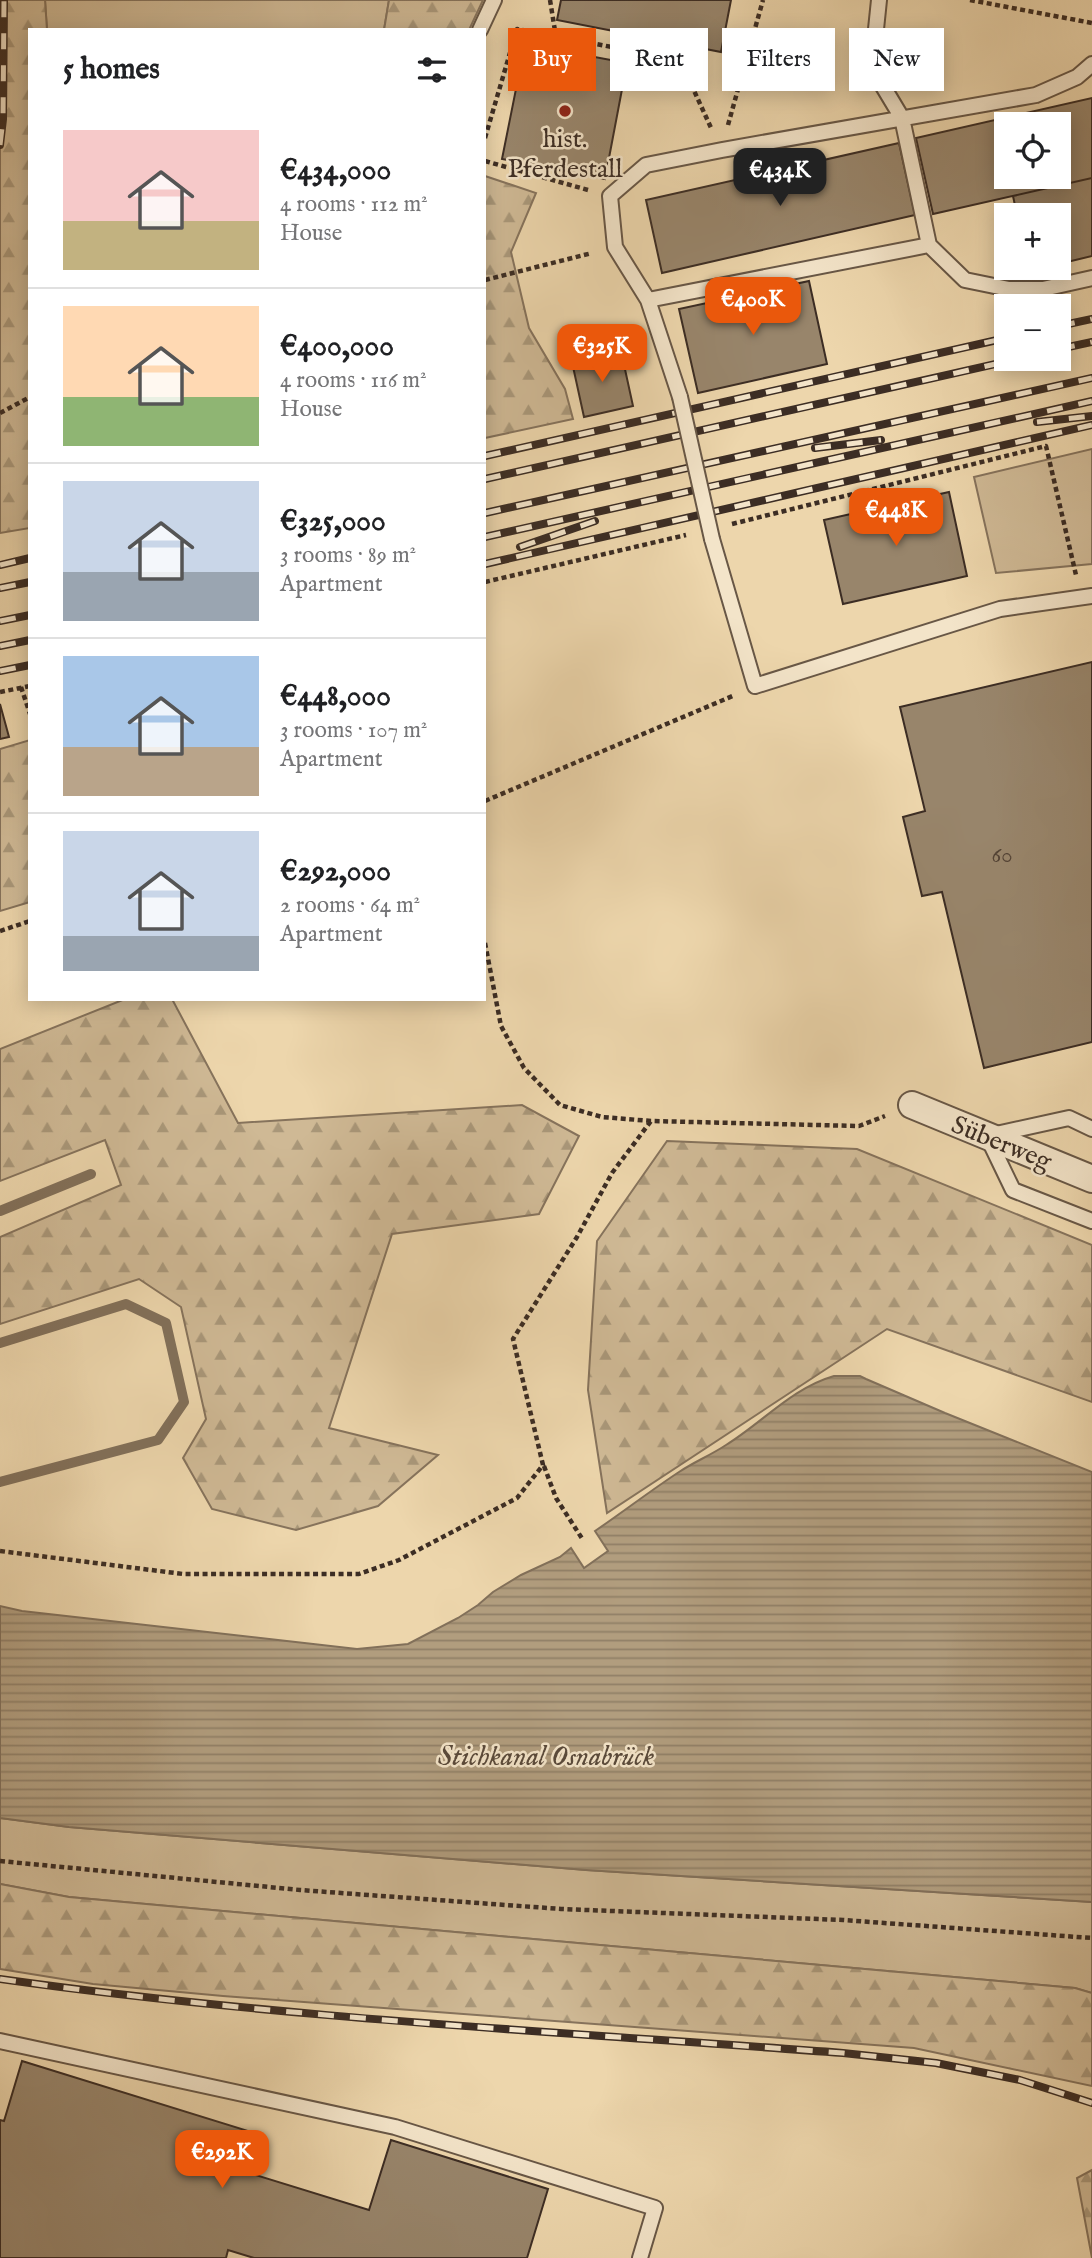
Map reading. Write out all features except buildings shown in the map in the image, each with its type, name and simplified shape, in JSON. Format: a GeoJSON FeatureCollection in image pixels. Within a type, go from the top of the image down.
{"type":"FeatureCollection","features":[{"type":"Feature","properties":{"kind":"street","name":"Süberweg"},"geometry":{"type":"LineString","coordinates":[[912,1105],[1092,1180]]}},
{"type":"Feature","properties":{"kind":"lane"},"geometry":{"type":"LineString","coordinates":[[481,28],[494,0]]}},
{"type":"Feature","properties":{"kind":"lane"},"geometry":{"type":"LineString","coordinates":[[879,0],[872,68],[902,118],[929,245],[965,280],[1009,289],[1043,289],[1092,278]]}},
{"type":"Feature","properties":{"kind":"lane"},"geometry":{"type":"LineString","coordinates":[[1087,596],[1000,609],[755,686],[712,539],[680,397],[648,300],[615,247],[610,196],[646,165],[1036,96],[1077,77],[1092,64]]}},
{"type":"Feature","properties":{"kind":"lane"},"geometry":{"type":"LineString","coordinates":[[648,300],[929,245]]}},
{"type":"Feature","properties":{"kind":"lane"},"geometry":{"type":"LineString","coordinates":[[1092,1129],[1069,1118],[987,1136],[1013,1190],[1092,1221]]}},
{"type":"Feature","properties":{"kind":"lane"},"geometry":{"type":"LineString","coordinates":[[0,2041],[395,2127],[655,2208],[640,2258]]}},
{"type":"Feature","properties":{"kind":"path"},"geometry":{"type":"LineString","coordinates":[[550,0],[555,28]]}},
{"type":"Feature","properties":{"kind":"path"},"geometry":{"type":"LineString","coordinates":[[722,150],[763,0]]}},
{"type":"Feature","properties":{"kind":"path"},"geometry":{"type":"LineString","coordinates":[[970,0],[1092,23]]}},
{"type":"Feature","properties":{"kind":"path"},"geometry":{"type":"LineString","coordinates":[[596,44],[680,60],[722,150]]}},
{"type":"Feature","properties":{"kind":"path"},"geometry":{"type":"LineString","coordinates":[[486,135],[508,60]]}},
{"type":"Feature","properties":{"kind":"path"},"geometry":{"type":"LineString","coordinates":[[486,161],[610,196]]}},
{"type":"Feature","properties":{"kind":"path"},"geometry":{"type":"LineString","coordinates":[[486,280],[615,247]]}},
{"type":"Feature","properties":{"kind":"path"},"geometry":{"type":"LineString","coordinates":[[0,414],[28,398]]}},
{"type":"Feature","properties":{"kind":"path"},"geometry":{"type":"LineString","coordinates":[[730,524],[1046,446],[1087,596]]}},
{"type":"Feature","properties":{"kind":"path"},"geometry":{"type":"LineString","coordinates":[[486,582],[691,534]]}},
{"type":"Feature","properties":{"kind":"path"},"geometry":{"type":"LineString","coordinates":[[0,692],[28,685]]}},
{"type":"Feature","properties":{"kind":"path"},"geometry":{"type":"LineString","coordinates":[[486,801],[755,686]]}},
{"type":"Feature","properties":{"kind":"path"},"geometry":{"type":"LineString","coordinates":[[21,687],[28,708]]}},
{"type":"Feature","properties":{"kind":"path"},"geometry":{"type":"LineString","coordinates":[[0,931],[28,922]]}},
{"type":"Feature","properties":{"kind":"path"},"geometry":{"type":"LineString","coordinates":[[486,948],[501,1026],[524,1068],[560,1105],[602,1117],[651,1121],[859,1126],[912,1105]]}},
{"type":"Feature","properties":{"kind":"path"},"geometry":{"type":"LineString","coordinates":[[583,1540],[556,1498],[543,1465],[513,1339],[577,1237],[612,1172],[651,1121]]}},
{"type":"Feature","properties":{"kind":"path"},"geometry":{"type":"LineString","coordinates":[[0,1550],[183,1574],[359,1574],[399,1560],[517,1498],[543,1465]]}},
{"type":"Feature","properties":{"kind":"path"},"geometry":{"type":"LineString","coordinates":[[0,1861],[300,1890],[561,1909],[843,1920],[1092,1938]]}},
{"type":"Feature","properties":{"kind":"green space"},"geometry":{"type":"Polygon","coordinates":[[[0,0],[45,0],[47,28],[28,28],[28,528],[0,533],[0,0]]]}},
{"type":"Feature","properties":{"kind":"green space"},"geometry":{"type":"Polygon","coordinates":[[[45,0],[389,0],[384,28],[47,28],[45,0]]]}},
{"type":"Feature","properties":{"kind":"green space"},"geometry":{"type":"Polygon","coordinates":[[[389,0],[483,0],[470,28],[384,28],[389,0]]]}},
{"type":"Feature","properties":{"kind":"green space"},"geometry":{"type":"Polygon","coordinates":[[[486,176],[536,193],[511,252],[529,328],[565,389],[573,419],[486,438],[486,176]]]}},
{"type":"Feature","properties":{"kind":"green space"},"geometry":{"type":"Polygon","coordinates":[[[1092,449],[1092,564],[996,573],[974,477],[1092,449]]]}},
{"type":"Feature","properties":{"kind":"green space"},"geometry":{"type":"Polygon","coordinates":[[[28,741],[28,903],[0,911],[0,749],[28,741]]]}},
{"type":"Feature","properties":{"kind":"green space"},"geometry":{"type":"Polygon","coordinates":[[[120,1001],[173,1001],[238,1123],[522,1105],[579,1136],[539,1214],[392,1234],[329,1428],[438,1455],[378,1506],[296,1530],[212,1509],[183,1458],[206,1419],[181,1307],[139,1279],[0,1324],[0,1237],[121,1185],[105,1140],[0,1181],[0,1049],[120,1001]]]}},
{"type":"Feature","properties":{"kind":"green space"},"geometry":{"type":"Polygon","coordinates":[[[667,1141],[857,1149],[1092,1245],[1092,1402],[887,1329],[607,1513],[588,1390],[597,1241],[667,1141]]]}},
{"type":"Feature","properties":{"kind":"green space"},"geometry":{"type":"Polygon","coordinates":[[[0,1818],[69,1827],[586,1870],[1092,1902],[1092,1993],[1075,1988],[69,1897],[0,1884],[0,1818]]]}},
{"type":"Feature","properties":{"kind":"green space"},"geometry":{"type":"Polygon","coordinates":[[[0,1884],[69,1897],[1075,1988],[1092,1993],[1092,2086],[914,2048],[223,1996],[93,1984],[0,1969],[0,1884]]]}},
{"type":"Feature","properties":{"kind":"green space"},"geometry":{"type":"Polygon","coordinates":[[[1092,2170],[1092,2258],[1077,2178],[1092,2170]]]}},
{"type":"Feature","properties":{"kind":"water","name":"Stichkanal Osnabrück"},"geometry":{"type":"Polygon","coordinates":[[[834,1376],[860,1376],[1092,1472],[1092,1902],[586,1870],[69,1827],[0,1818],[0,1606],[22,1611],[357,1649],[408,1644],[458,1618],[493,1592],[521,1575],[560,1557],[571,1548],[584,1568],[608,1551],[595,1531],[679,1472],[720,1449],[791,1397],[834,1376]]]}},
{"type":"Feature","properties":{"kind":"waterway"},"geometry":{"type":"LineString","coordinates":[[0,1211],[91,1174]]}},
{"type":"Feature","properties":{"kind":"waterway"},"geometry":{"type":"LineString","coordinates":[[0,1343],[126,1304],[166,1323],[184,1402],[158,1440],[0,1482]]}},
{"type":"Feature","properties":{"kind":"railway"},"geometry":{"type":"LineString","coordinates":[[0,145],[3,119],[4,0]]}},
{"type":"Feature","properties":{"kind":"railway"},"geometry":{"type":"LineString","coordinates":[[1071,323],[1092,319]]}},
{"type":"Feature","properties":{"kind":"railway"},"geometry":{"type":"LineString","coordinates":[[486,456],[994,341]]}},
{"type":"Feature","properties":{"kind":"railway"},"geometry":{"type":"LineString","coordinates":[[1071,346],[1092,342]]}},
{"type":"Feature","properties":{"kind":"railway"},"geometry":{"type":"LineString","coordinates":[[486,479],[994,364]]}},
{"type":"Feature","properties":{"kind":"railway"},"geometry":{"type":"LineString","coordinates":[[486,513],[1092,378]]}},
{"type":"Feature","properties":{"kind":"railway"},"geometry":{"type":"LineString","coordinates":[[486,537],[1092,401]]}},
{"type":"Feature","properties":{"kind":"railway"},"geometry":{"type":"LineString","coordinates":[[1037,422],[1092,416]]}},
{"type":"Feature","properties":{"kind":"railway"},"geometry":{"type":"LineString","coordinates":[[486,564],[1092,425]]}},
{"type":"Feature","properties":{"kind":"railway"},"geometry":{"type":"LineString","coordinates":[[815,448],[881,440]]}},
{"type":"Feature","properties":{"kind":"railway"},"geometry":{"type":"LineString","coordinates":[[520,547],[595,521]]}},
{"type":"Feature","properties":{"kind":"railway"},"geometry":{"type":"LineString","coordinates":[[0,565],[28,558]]}},
{"type":"Feature","properties":{"kind":"railway"},"geometry":{"type":"LineString","coordinates":[[0,588],[28,582]]}},
{"type":"Feature","properties":{"kind":"railway"},"geometry":{"type":"LineString","coordinates":[[0,621],[28,615]]}},
{"type":"Feature","properties":{"kind":"railway"},"geometry":{"type":"LineString","coordinates":[[0,646],[28,640]]}},
{"type":"Feature","properties":{"kind":"railway"},"geometry":{"type":"LineString","coordinates":[[0,671],[28,665]]}},
{"type":"Feature","properties":{"kind":"railway"},"geometry":{"type":"LineString","coordinates":[[0,1979],[105,1993],[315,2014],[843,2053],[936,2063],[1020,2080],[1092,2103]]}},
{"type":"Feature","properties":{"kind":"place","name":"hist. Pferdestall"},"geometry":{"type":"Point","coordinates":[565,111]}}]}
